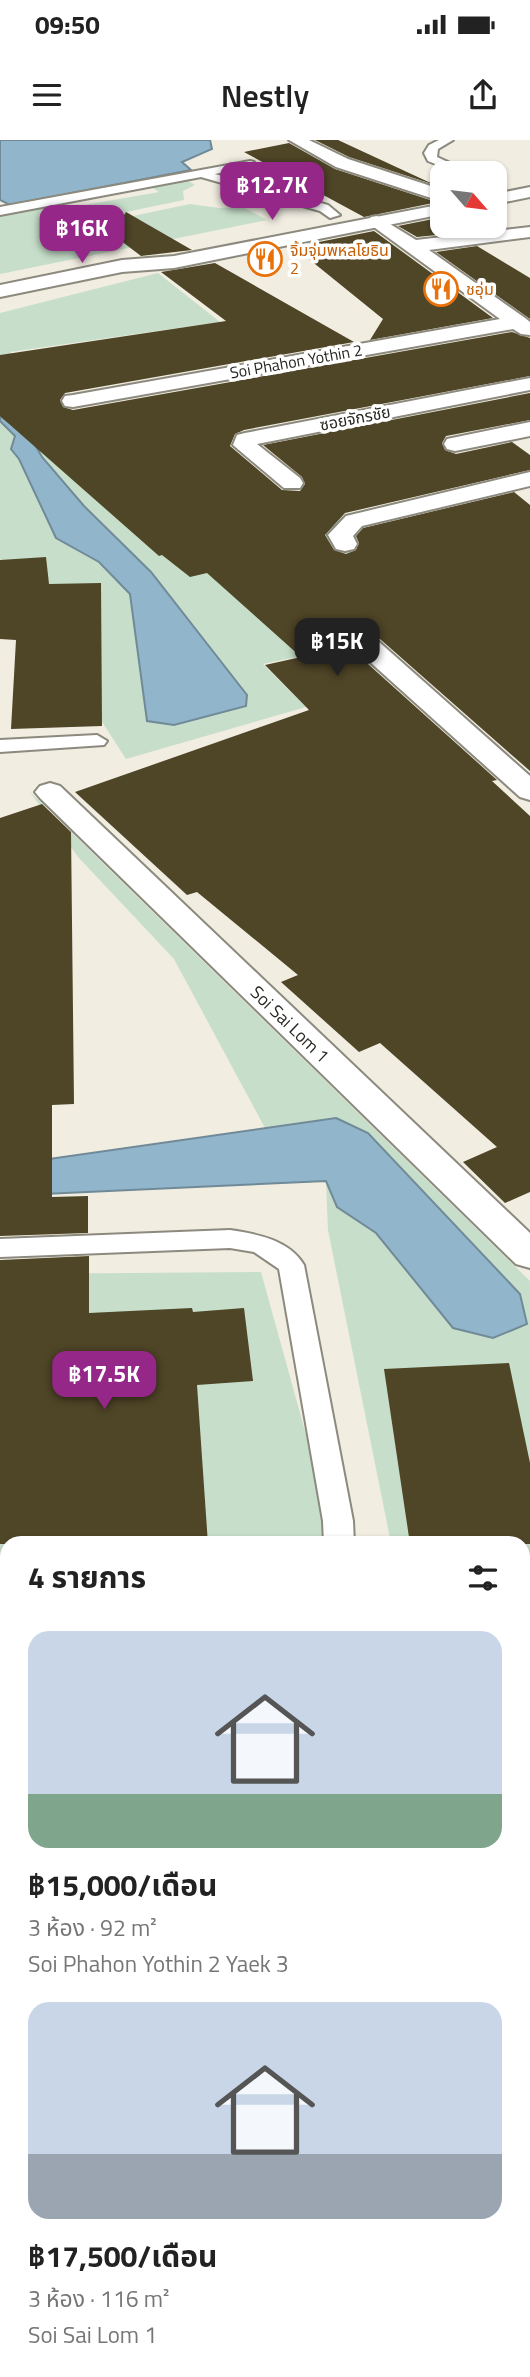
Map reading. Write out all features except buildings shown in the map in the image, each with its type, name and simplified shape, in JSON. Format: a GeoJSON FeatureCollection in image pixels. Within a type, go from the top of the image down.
{"type":"FeatureCollection","features":[{"type":"Feature","properties":{"kind":"street"},"geometry":{"type":"LineString","coordinates":[[297,140],[342,163],[430,195]]}},
{"type":"Feature","properties":{"kind":"street"},"geometry":{"type":"LineString","coordinates":[[508,182],[530,178]]}},
{"type":"Feature","properties":{"kind":"street"},"geometry":{"type":"LineString","coordinates":[[508,196],[530,192]]}},
{"type":"Feature","properties":{"kind":"street"},"geometry":{"type":"LineString","coordinates":[[0,279],[355,210],[430,200]]}},
{"type":"Feature","properties":{"kind":"street"},"geometry":{"type":"LineString","coordinates":[[0,307],[174,262],[377,221],[430,203]]}},
{"type":"Feature","properties":{"kind":"street","name":"Soi Phahon Yothin 2"},"geometry":{"type":"LineString","coordinates":[[355,210],[377,221],[415,247],[454,278],[524,326]]}},
{"type":"Feature","properties":{"kind":"street"},"geometry":{"type":"LineString","coordinates":[[508,235],[530,232]]}},
{"type":"Feature","properties":{"kind":"street"},"geometry":{"type":"LineString","coordinates":[[415,247],[483,238]]}},
{"type":"Feature","properties":{"kind":"street"},"geometry":{"type":"LineString","coordinates":[[493,238],[511,250]]}},
{"type":"Feature","properties":{"kind":"street"},"geometry":{"type":"LineString","coordinates":[[122,266],[158,250]]}},
{"type":"Feature","properties":{"kind":"street"},"geometry":{"type":"LineString","coordinates":[[0,291],[122,266],[174,262]]}},
{"type":"Feature","properties":{"kind":"street","name":"Soi Phahon Yothin 2"},"geometry":{"type":"LineString","coordinates":[[73,401],[524,326]]}},
{"type":"Feature","properties":{"kind":"street","name":"ซอยจักรชัย"},"geometry":{"type":"LineString","coordinates":[[292,483],[244,445],[245,440],[530,384]]}},
{"type":"Feature","properties":{"kind":"street"},"geometry":{"type":"LineString","coordinates":[[455,444],[530,429]]}},
{"type":"Feature","properties":{"kind":"street"},"geometry":{"type":"LineString","coordinates":[[345,544],[340,535],[354,521],[530,479]]}},
{"type":"Feature","properties":{"kind":"street"},"geometry":{"type":"LineString","coordinates":[[369,647],[530,791]]}},
{"type":"Feature","properties":{"kind":"street"},"geometry":{"type":"LineString","coordinates":[[498,763],[530,755]]}},
{"type":"Feature","properties":{"kind":"street","name":"Soi Sai Lom 1"},"geometry":{"type":"LineString","coordinates":[[50,792],[530,1255]]}},
{"type":"Feature","properties":{"kind":"lane"},"geometry":{"type":"LineString","coordinates":[[437,161],[432,159],[430,153],[433,147],[449,140]]}},
{"type":"Feature","properties":{"kind":"lane"},"geometry":{"type":"LineString","coordinates":[[0,211],[250,164]]}},
{"type":"Feature","properties":{"kind":"lane"},"geometry":{"type":"LineString","coordinates":[[201,173],[324,208],[334,215]]}},
{"type":"Feature","properties":{"kind":"lane"},"geometry":{"type":"LineString","coordinates":[[0,746],[96,741]]}},
{"type":"Feature","properties":{"kind":"lane"},"geometry":{"type":"LineString","coordinates":[[0,1248],[230,1239],[261,1244],[291,1265],[339,1536]]}},
{"type":"Feature","properties":{"kind":"green space"},"geometry":{"type":"Polygon","coordinates":[[[185,179],[195,185],[183,191],[184,200],[126,212],[133,216],[190,204],[219,208],[243,207],[267,220],[0,274],[0,216],[66,203],[73,207],[159,192],[150,186],[185,179]]]}},
{"type":"Feature","properties":{"kind":"green space"},"geometry":{"type":"Polygon","coordinates":[[[158,273],[220,322],[10,352],[30,373],[0,378],[0,313],[158,273]]]}},
{"type":"Feature","properties":{"kind":"green space"},"geometry":{"type":"Polygon","coordinates":[[[62,403],[93,432],[330,507],[411,582],[442,626],[263,664],[306,707],[126,759],[66,666],[34,575],[0,559],[0,421],[15,436],[11,449],[19,459],[56,538],[99,562],[130,594],[147,721],[247,695],[151,572],[84,506],[42,457],[14,413],[62,403]]]}},
{"type":"Feature","properties":{"kind":"green space"},"geometry":{"type":"Polygon","coordinates":[[[29,791],[530,1281],[530,1536],[390,1536],[328,1230],[326,1181],[265,1128],[174,959],[79,858],[29,791]]]}},
{"type":"Feature","properties":{"kind":"green space"},"geometry":{"type":"Polygon","coordinates":[[[261,1272],[334,1536],[0,1536],[0,1274],[261,1272]]]}},
{"type":"Feature","properties":{"kind":"water"},"geometry":{"type":"Polygon","coordinates":[[[0,140],[210,140],[212,149],[182,162],[191,170],[10,205],[0,200],[0,140]]]}},
{"type":"Feature","properties":{"kind":"water"},"geometry":{"type":"Polygon","coordinates":[[[0,416],[30,436],[42,457],[84,506],[151,572],[247,695],[246,706],[174,725],[147,721],[130,594],[99,562],[56,538],[19,459],[11,449],[15,436],[0,421],[0,416]]]}},
{"type":"Feature","properties":{"kind":"water"},"geometry":{"type":"Polygon","coordinates":[[[336,1118],[368,1133],[520,1294],[527,1324],[493,1338],[453,1328],[376,1233],[337,1207],[326,1181],[0,1196],[0,1166],[336,1118]]]}},
{"type":"Feature","properties":{"kind":"place","name":"จิ้มจุ่มพหลโยธิน 2"},"geometry":{"type":"Point","coordinates":[265,259]}},
{"type":"Feature","properties":{"kind":"place","name":"ชอุ่ม"},"geometry":{"type":"Point","coordinates":[441,289]}}]}
